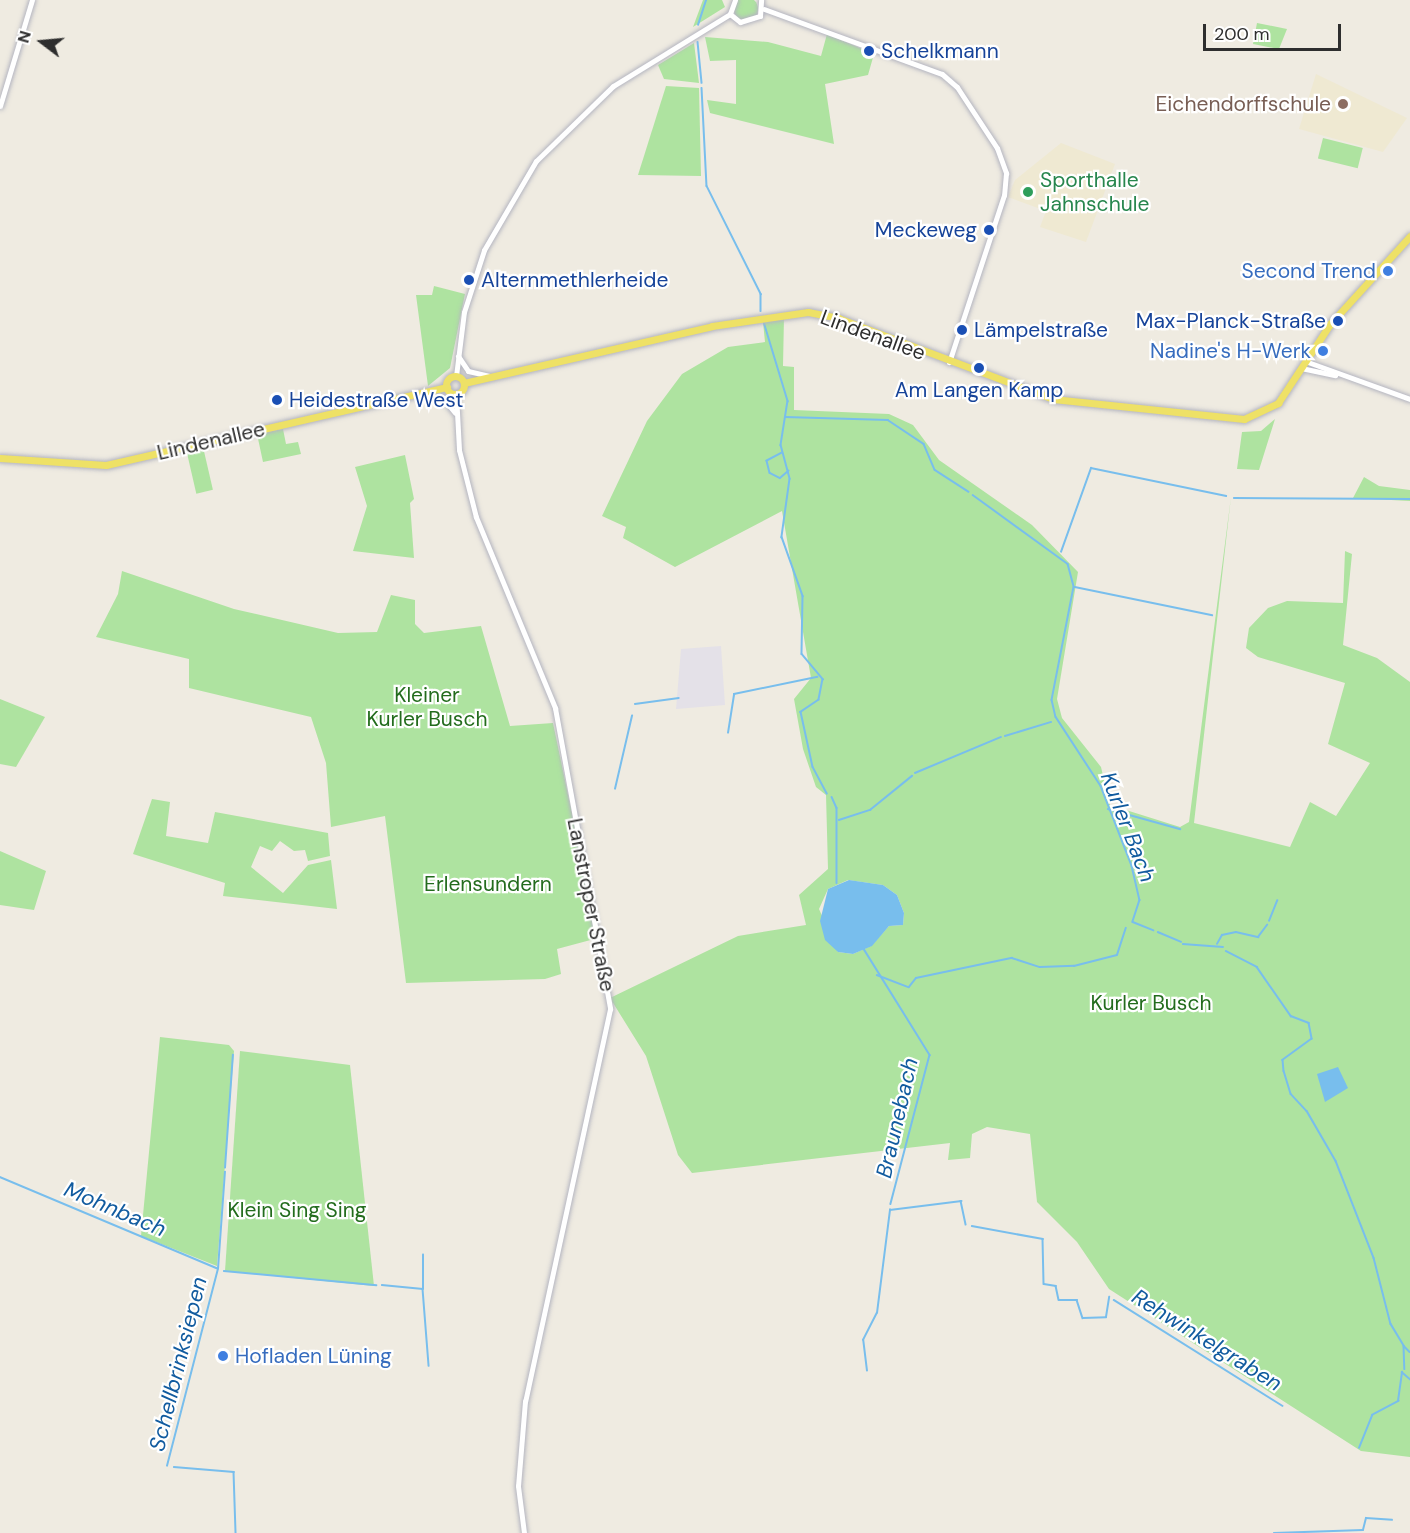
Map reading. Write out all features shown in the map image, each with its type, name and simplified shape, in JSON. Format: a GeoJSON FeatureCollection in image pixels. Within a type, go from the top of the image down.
{"type":"FeatureCollection","features":[{"type":"Feature","properties":{"kind":"main road"},"geometry":{"type":"LineString","coordinates":[[1303,364],[1330,324],[1410,236]]}},
{"type":"Feature","properties":{"kind":"main road","name":"Lindenallee"},"geometry":{"type":"LineString","coordinates":[[464,383],[712,326],[801,312],[838,318],[949,362],[1053,399],[1244,419],[1274,407],[1303,364]]}},
{"type":"Feature","properties":{"kind":"main road"},"geometry":{"type":"LineString","coordinates":[[456,376],[464,383],[456,394],[447,387],[456,376]]}},
{"type":"Feature","properties":{"kind":"main road","name":"Lindenallee"},"geometry":{"type":"LineString","coordinates":[[0,458],[106,465],[447,387]]}},
{"type":"Feature","properties":{"kind":"street"},"geometry":{"type":"LineString","coordinates":[[0,106],[32,0]]}},
{"type":"Feature","properties":{"kind":"street"},"geometry":{"type":"LineString","coordinates":[[456,376],[458,354],[484,250],[536,161],[613,86],[730,14],[735,0]]}},
{"type":"Feature","properties":{"kind":"street"},"geometry":{"type":"LineString","coordinates":[[761,0],[764,9]]}},
{"type":"Feature","properties":{"kind":"street"},"geometry":{"type":"LineString","coordinates":[[730,14],[743,22],[758,18],[764,9]]}},
{"type":"Feature","properties":{"kind":"street"},"geometry":{"type":"LineString","coordinates":[[764,9],[942,74],[957,87],[998,148],[1006,173],[1004,195],[949,362]]}},
{"type":"Feature","properties":{"kind":"street"},"geometry":{"type":"LineString","coordinates":[[458,354],[468,371],[493,376]]}},
{"type":"Feature","properties":{"kind":"street"},"geometry":{"type":"LineString","coordinates":[[1303,364],[1410,399]]}},
{"type":"Feature","properties":{"kind":"street"},"geometry":{"type":"LineString","coordinates":[[420,394],[443,398],[456,414]]}},
{"type":"Feature","properties":{"kind":"street","name":"Lanstroper Straße"},"geometry":{"type":"LineString","coordinates":[[456,394],[456,414],[476,517],[555,708],[610,1009],[525,1401],[518,1486],[524,1533]]}},
{"type":"Feature","properties":{"kind":"shaded area","name":"Eichendorffschule"},"geometry":{"type":"Polygon","coordinates":[[[1316,74],[1407,118],[1383,152],[1299,129],[1316,74]]]}},
{"type":"Feature","properties":{"kind":"shaded area"},"geometry":{"type":"Polygon","coordinates":[[[1061,143],[1115,164],[1086,242],[1040,227],[1046,211],[1008,197],[1015,180],[1061,143]]]}},
{"type":"Feature","properties":{"kind":"shaded area"},"geometry":{"type":"Polygon","coordinates":[[[721,646],[725,705],[676,709],[681,649],[721,646]]]}},
{"type":"Feature","properties":{"kind":"green space"},"geometry":{"type":"Polygon","coordinates":[[[746,-3],[754,1],[758,9],[754,17],[746,21],[738,17],[734,9],[738,1],[746,-3]]]}},
{"type":"Feature","properties":{"kind":"green space"},"geometry":{"type":"Polygon","coordinates":[[[703,0],[722,0],[725,7],[693,27],[703,0]]]}},
{"type":"Feature","properties":{"kind":"green space"},"geometry":{"type":"Polygon","coordinates":[[[1257,23],[1287,29],[1279,49],[1253,44],[1257,23]]]}},
{"type":"Feature","properties":{"kind":"green space"},"geometry":{"type":"Polygon","coordinates":[[[827,34],[874,54],[868,75],[825,84],[834,144],[710,113],[707,100],[736,104],[736,60],[710,61],[705,37],[768,42],[821,56],[827,34]]]}},
{"type":"Feature","properties":{"kind":"green space"},"geometry":{"type":"Polygon","coordinates":[[[694,43],[699,83],[664,79],[658,65],[694,43]]]}},
{"type":"Feature","properties":{"kind":"green space"},"geometry":{"type":"Polygon","coordinates":[[[666,86],[699,88],[701,176],[638,175],[666,86]]]}},
{"type":"Feature","properties":{"kind":"green space"},"geometry":{"type":"Polygon","coordinates":[[[1323,138],[1363,148],[1358,168],[1318,158],[1323,138]]]}},
{"type":"Feature","properties":{"kind":"green space"},"geometry":{"type":"Polygon","coordinates":[[[434,286],[465,294],[450,368],[428,386],[416,295],[432,295],[434,286]]]}},
{"type":"Feature","properties":{"kind":"green space","name":"Kurler Busch"},"geometry":{"type":"Polygon","coordinates":[[[784,317],[783,366],[794,367],[794,410],[889,414],[913,425],[939,460],[1032,525],[1078,572],[1057,699],[1062,718],[1101,767],[1110,805],[1180,827],[1189,822],[1231,497],[1194,823],[1290,847],[1310,802],[1336,816],[1370,763],[1328,744],[1345,683],[1258,657],[1246,648],[1249,628],[1268,608],[1287,601],[1343,603],[1345,551],[1352,554],[1343,645],[1377,658],[1410,682],[1410,1457],[1361,1451],[1109,1289],[1077,1242],[1037,1202],[1030,1134],[987,1127],[972,1134],[970,1158],[948,1160],[950,1143],[692,1173],[678,1155],[646,1056],[610,998],[738,936],[806,925],[799,895],[828,869],[826,795],[816,787],[803,749],[794,699],[811,678],[782,511],[675,567],[623,538],[626,527],[602,516],[647,421],[682,374],[728,347],[765,342],[763,322],[784,317]],[[848,880],[828,889],[819,909],[838,952],[853,954],[871,946],[889,926],[903,925],[904,913],[897,895],[883,885],[848,880]]]}},
{"type":"Feature","properties":{"kind":"green space"},"geometry":{"type":"Polygon","coordinates":[[[1275,419],[1259,470],[1237,469],[1242,432],[1261,431],[1275,419]]]}},
{"type":"Feature","properties":{"kind":"green space"},"geometry":{"type":"Polygon","coordinates":[[[283,429],[286,444],[298,442],[301,454],[263,462],[257,434],[283,429]]]}},
{"type":"Feature","properties":{"kind":"green space"},"geometry":{"type":"Polygon","coordinates":[[[203,447],[213,490],[196,494],[186,451],[203,447]]]}},
{"type":"Feature","properties":{"kind":"green space"},"geometry":{"type":"Polygon","coordinates":[[[405,455],[414,499],[410,503],[414,558],[353,551],[367,506],[355,467],[405,455]]]}},
{"type":"Feature","properties":{"kind":"green space"},"geometry":{"type":"Polygon","coordinates":[[[1364,477],[1379,486],[1410,490],[1410,501],[1353,498],[1364,477]]]}},
{"type":"Feature","properties":{"kind":"green space","name":"Kleiner Kurler Busch"},"geometry":{"type":"Polygon","coordinates":[[[122,571],[234,609],[338,633],[377,632],[391,595],[415,600],[415,624],[424,633],[481,626],[510,726],[553,723],[598,938],[557,949],[561,974],[545,979],[406,983],[385,816],[331,827],[326,763],[311,717],[189,688],[189,659],[96,637],[118,594],[122,571]]]}},
{"type":"Feature","properties":{"kind":"green space"},"geometry":{"type":"Polygon","coordinates":[[[0,699],[45,717],[16,767],[0,764],[0,699]]]}},
{"type":"Feature","properties":{"kind":"green space"},"geometry":{"type":"Polygon","coordinates":[[[152,799],[170,802],[166,836],[208,843],[215,812],[328,833],[330,856],[308,861],[305,850],[294,851],[280,841],[272,851],[260,846],[251,867],[283,893],[308,865],[331,860],[337,909],[223,896],[225,883],[133,854],[152,799]]]}},
{"type":"Feature","properties":{"kind":"green space"},"geometry":{"type":"Polygon","coordinates":[[[0,851],[46,871],[34,910],[0,905],[0,851]]]}},
{"type":"Feature","properties":{"kind":"green space"},"geometry":{"type":"Polygon","coordinates":[[[160,1037],[229,1045],[234,1051],[217,1266],[141,1236],[160,1037]]]}},
{"type":"Feature","properties":{"kind":"green space","name":"Klein Sing Sing"},"geometry":{"type":"Polygon","coordinates":[[[240,1051],[350,1065],[374,1286],[225,1271],[240,1051]]]}},
{"type":"Feature","properties":{"kind":"water"},"geometry":{"type":"Polygon","coordinates":[[[849,880],[883,885],[897,895],[904,913],[903,925],[889,926],[872,946],[853,954],[838,952],[825,940],[820,921],[828,889],[849,880]]]}},
{"type":"Feature","properties":{"kind":"water"},"geometry":{"type":"Polygon","coordinates":[[[1338,1067],[1348,1088],[1325,1102],[1317,1074],[1338,1067]]]}},
{"type":"Feature","properties":{"kind":"waterway","name":"Braunebach"},"geometry":{"type":"LineString","coordinates":[[698,25],[706,0]]}},
{"type":"Feature","properties":{"kind":"waterway","name":"Braunebach"},"geometry":{"type":"LineString","coordinates":[[698,42],[702,83]]}},
{"type":"Feature","properties":{"kind":"waterway","name":"Braunebach"},"geometry":{"type":"LineString","coordinates":[[702,88],[707,186],[761,294],[761,311]]}},
{"type":"Feature","properties":{"kind":"waterway","name":"Braunebach"},"geometry":{"type":"LineString","coordinates":[[764,322],[788,401],[781,445],[790,479],[782,537],[803,596],[802,654],[823,679],[819,700],[801,712],[813,767],[827,793]]}},
{"type":"Feature","properties":{"kind":"waterway","name":"Kurler Bach"},"geometry":{"type":"LineString","coordinates":[[785,417],[888,420],[924,444],[935,470],[969,492]]}},
{"type":"Feature","properties":{"kind":"waterway"},"geometry":{"type":"LineString","coordinates":[[782,453],[767,461],[770,473],[780,478],[788,471]]}},
{"type":"Feature","properties":{"kind":"waterway"},"geometry":{"type":"LineString","coordinates":[[1061,552],[1091,468],[1226,496]]}},
{"type":"Feature","properties":{"kind":"waterway","name":"Kurler Bach"},"geometry":{"type":"LineString","coordinates":[[973,495],[1068,564],[1074,587],[1052,700],[1056,717],[1101,786],[1132,866],[1140,900],[1133,922],[1153,930]]}},
{"type":"Feature","properties":{"kind":"waterway"},"geometry":{"type":"LineString","coordinates":[[1234,498],[1410,499]]}},
{"type":"Feature","properties":{"kind":"waterway"},"geometry":{"type":"LineString","coordinates":[[1075,587],[1212,615]]}},
{"type":"Feature","properties":{"kind":"waterway"},"geometry":{"type":"LineString","coordinates":[[728,733],[734,694],[817,677]]}},
{"type":"Feature","properties":{"kind":"waterway"},"geometry":{"type":"LineString","coordinates":[[635,704],[679,698]]}},
{"type":"Feature","properties":{"kind":"waterway"},"geometry":{"type":"LineString","coordinates":[[615,789],[632,716]]}},
{"type":"Feature","properties":{"kind":"waterway"},"geometry":{"type":"LineString","coordinates":[[1005,736],[1051,722]]}},
{"type":"Feature","properties":{"kind":"waterway"},"geometry":{"type":"LineString","coordinates":[[915,773],[1001,737]]}},
{"type":"Feature","properties":{"kind":"waterway"},"geometry":{"type":"LineString","coordinates":[[839,820],[870,810],[912,776]]}},
{"type":"Feature","properties":{"kind":"waterway","name":"Braunebach"},"geometry":{"type":"LineString","coordinates":[[832,797],[837,808],[837,883]]}},
{"type":"Feature","properties":{"kind":"waterway"},"geometry":{"type":"LineString","coordinates":[[1108,809],[1180,829]]}},
{"type":"Feature","properties":{"kind":"waterway"},"geometry":{"type":"LineString","coordinates":[[1269,921],[1277,901]]}},
{"type":"Feature","properties":{"kind":"waterway"},"geometry":{"type":"LineString","coordinates":[[1217,944],[1222,935],[1236,932],[1258,937],[1267,925]]}},
{"type":"Feature","properties":{"kind":"waterway"},"geometry":{"type":"LineString","coordinates":[[877,975],[909,987],[916,978],[1012,958],[1040,967],[1074,966],[1117,955],[1126,928]]}},
{"type":"Feature","properties":{"kind":"waterway","name":"Kurler Bach"},"geometry":{"type":"LineString","coordinates":[[1158,932],[1181,942]]}},
{"type":"Feature","properties":{"kind":"waterway","name":"Kurler Bach"},"geometry":{"type":"LineString","coordinates":[[1183,944],[1223,947]]}},
{"type":"Feature","properties":{"kind":"waterway","name":"Braunebach"},"geometry":{"type":"LineString","coordinates":[[864,949],[930,1055],[891,1204]]}},
{"type":"Feature","properties":{"kind":"waterway","name":"Kurler Bach"},"geometry":{"type":"LineString","coordinates":[[1226,951],[1257,967],[1291,1016],[1309,1023],[1312,1039],[1283,1060],[1284,1071],[1291,1094],[1307,1111],[1336,1161],[1374,1258],[1391,1324],[1404,1346],[1405,1369]]}},
{"type":"Feature","properties":{"kind":"waterway"},"geometry":{"type":"LineString","coordinates":[[225,1168],[233,1055]]}},
{"type":"Feature","properties":{"kind":"waterway","name":"Schellbrinksiepen"},"geometry":{"type":"LineString","coordinates":[[167,1466],[218,1269],[225,1172]]}},
{"type":"Feature","properties":{"kind":"waterway","name":"Mohnbach"},"geometry":{"type":"LineString","coordinates":[[0,1177],[217,1268]]}},
{"type":"Feature","properties":{"kind":"waterway","name":"Braunebach"},"geometry":{"type":"LineString","coordinates":[[867,1371],[863,1340],[877,1313],[890,1210],[961,1201],[966,1224]]}},
{"type":"Feature","properties":{"kind":"waterway","name":"Rehwinkelgraben"},"geometry":{"type":"LineString","coordinates":[[972,1226],[1043,1239],[1044,1284],[1056,1286],[1059,1300],[1077,1300],[1083,1318],[1106,1317],[1109,1297]]}},
{"type":"Feature","properties":{"kind":"waterway","name":"Mohnbach"},"geometry":{"type":"LineString","coordinates":[[382,1285],[423,1289],[423,1255]]}},
{"type":"Feature","properties":{"kind":"waterway","name":"Mohnbach"},"geometry":{"type":"LineString","coordinates":[[224,1271],[376,1285]]}},
{"type":"Feature","properties":{"kind":"waterway"},"geometry":{"type":"LineString","coordinates":[[423,1289],[429,1366]]}},
{"type":"Feature","properties":{"kind":"waterway","name":"Rehwinkelgraben"},"geometry":{"type":"LineString","coordinates":[[1114,1300],[1283,1406]]}},
{"type":"Feature","properties":{"kind":"waterway","name":"Kurler Bach"},"geometry":{"type":"LineString","coordinates":[[1404,1346],[1410,1352]]}},
{"type":"Feature","properties":{"kind":"waterway"},"geometry":{"type":"LineString","coordinates":[[1402,1372],[1410,1379]]}},
{"type":"Feature","properties":{"kind":"waterway","name":"Kurler Bach"},"geometry":{"type":"LineString","coordinates":[[1359,1448],[1372,1415],[1398,1401],[1402,1372]]}},
{"type":"Feature","properties":{"kind":"waterway","name":"Schellbrinksiepen"},"geometry":{"type":"LineString","coordinates":[[174,1467],[234,1472],[236,1533]]}},
{"type":"Feature","properties":{"kind":"waterway"},"geometry":{"type":"LineString","coordinates":[[1274,1533],[1363,1530],[1366,1518],[1392,1520]]}},
{"type":"Feature","properties":{"kind":"place","name":"Schelkmann"},"geometry":{"type":"Point","coordinates":[869,51]}},
{"type":"Feature","properties":{"kind":"place","name":"Eichendorffschule"},"geometry":{"type":"Point","coordinates":[1343,104]}},
{"type":"Feature","properties":{"kind":"place","name":"Sporthalle Jahnschule"},"geometry":{"type":"Point","coordinates":[1028,192]}},
{"type":"Feature","properties":{"kind":"place","name":"Meckeweg"},"geometry":{"type":"Point","coordinates":[989,230]}},
{"type":"Feature","properties":{"kind":"place","name":"Second Trend"},"geometry":{"type":"Point","coordinates":[1388,271]}},
{"type":"Feature","properties":{"kind":"place","name":"Alternmethlerheide"},"geometry":{"type":"Point","coordinates":[469,280]}},
{"type":"Feature","properties":{"kind":"place","name":"Max-Planck-Straße"},"geometry":{"type":"Point","coordinates":[1338,321]}},
{"type":"Feature","properties":{"kind":"place","name":"Lämpelstraße"},"geometry":{"type":"Point","coordinates":[962,330]}},
{"type":"Feature","properties":{"kind":"place","name":"Nadine's H-Werk"},"geometry":{"type":"Point","coordinates":[1323,351]}},
{"type":"Feature","properties":{"kind":"place","name":"Am Langen Kamp"},"geometry":{"type":"Point","coordinates":[979,368]}},
{"type":"Feature","properties":{"kind":"place","name":"Heidestraße West"},"geometry":{"type":"Point","coordinates":[277,400]}},
{"type":"Feature","properties":{"kind":"place","name":"Hofladen Lüning"},"geometry":{"type":"Point","coordinates":[223,1356]}},
{"type":"Feature","properties":{"kind":"park label","name":"Erlensundern"},"geometry":{"type":"Point","coordinates":[488,884]}}]}
